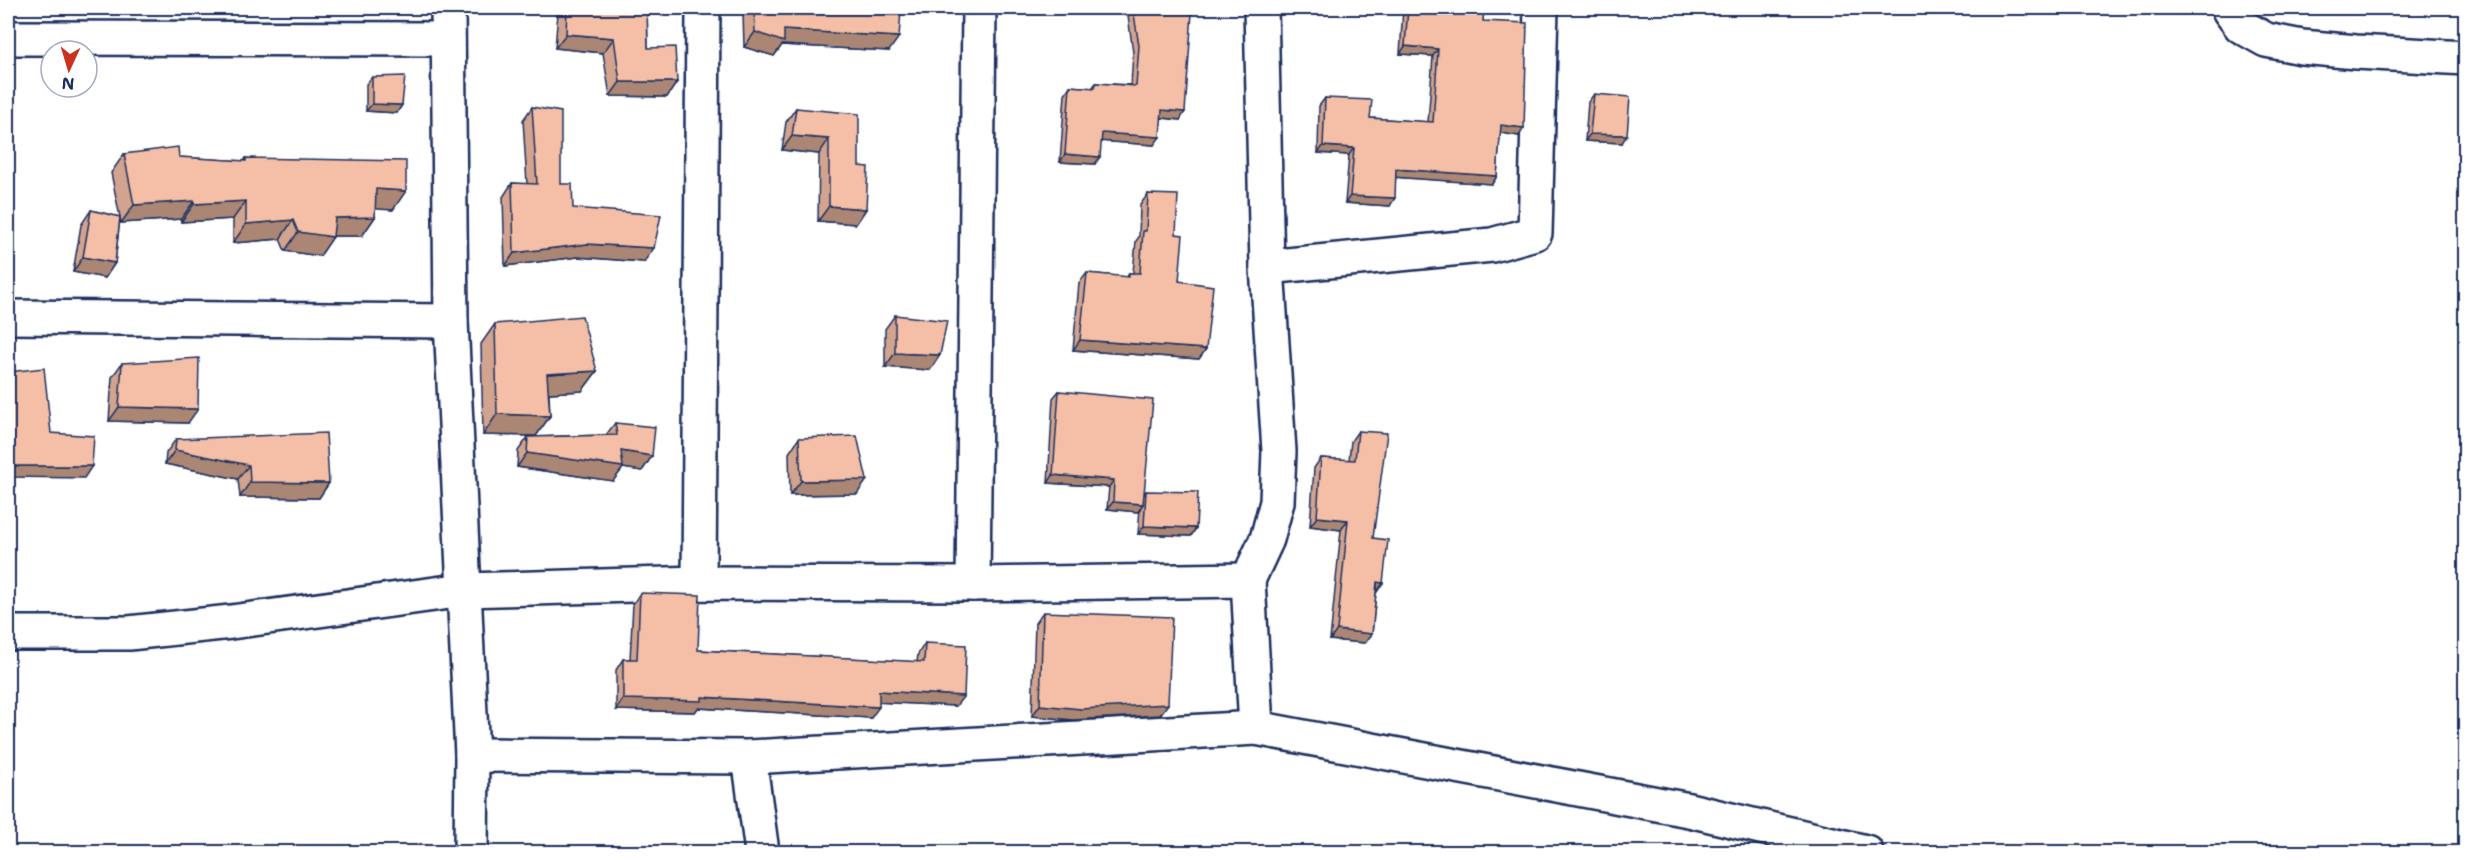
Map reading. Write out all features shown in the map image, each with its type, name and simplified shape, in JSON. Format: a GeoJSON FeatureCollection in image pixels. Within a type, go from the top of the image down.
{"type":"FeatureCollection","features":[{"type":"Feature","properties":{"kind":"street"},"geometry":{"type":"LineString","coordinates":[[448,8],[451,321],[472,755],[471,852]]}},
{"type":"Feature","properties":{"kind":"street"},"geometry":{"type":"LineString","coordinates":[[699,583],[703,8]]}},
{"type":"Feature","properties":{"kind":"street"},"geometry":{"type":"LineString","coordinates":[[973,584],[979,8]]}},
{"type":"Feature","properties":{"kind":"street"},"geometry":{"type":"LineString","coordinates":[[1256,728],[1248,580],[1267,539],[1277,502],[1279,451],[1267,267],[1261,8]]}},
{"type":"Feature","properties":{"kind":"street"},"geometry":{"type":"LineString","coordinates":[[1267,267],[1492,245],[1535,233],[1541,8]]}},
{"type":"Feature","properties":{"kind":"street"},"geometry":{"type":"LineString","coordinates":[[2230,8],[2229,10],[2241,26],[2266,40],[2302,47],[2356,52],[2466,58]]}},
{"type":"Feature","properties":{"kind":"street"},"geometry":{"type":"LineString","coordinates":[[8,38],[448,39]]}},
{"type":"Feature","properties":{"kind":"street"},"geometry":{"type":"LineString","coordinates":[[8,317],[451,321]]}},
{"type":"Feature","properties":{"kind":"street"},"geometry":{"type":"LineString","coordinates":[[8,633],[129,633],[243,621],[464,590],[699,583],[973,584],[1248,580]]}},
{"type":"Feature","properties":{"kind":"street"},"geometry":{"type":"LineString","coordinates":[[472,755],[749,757],[1256,728],[1689,810],[1866,852]]}},
{"type":"Feature","properties":{"kind":"street"},"geometry":{"type":"LineString","coordinates":[[749,757],[762,852]]}},
{"type":"Feature","properties":{"kind":"building"},"geometry":{"type":"Polygon","coordinates":[[[567,8],[647,8],[648,48],[675,47],[677,82],[620,82],[614,38],[566,34],[567,8]]]}},
{"type":"Feature","properties":{"kind":"building"},"geometry":{"type":"Polygon","coordinates":[[[754,8],[859,8],[901,11],[899,37],[784,30],[784,42],[755,32],[754,8]]]}},
{"type":"Feature","properties":{"kind":"building"},"geometry":{"type":"Polygon","coordinates":[[[1133,8],[1183,8],[1183,12],[1192,13],[1185,112],[1162,110],[1160,137],[1102,133],[1100,157],[1065,154],[1070,86],[1095,88],[1096,83],[1136,86],[1139,46],[1133,8]]]}},
{"type":"Feature","properties":{"kind":"building"},"geometry":{"type":"Polygon","coordinates":[[[1408,8],[1484,8],[1483,21],[1527,23],[1524,128],[1501,125],[1497,176],[1396,169],[1395,198],[1350,196],[1354,148],[1323,146],[1325,98],[1372,100],[1370,118],[1433,122],[1438,49],[1405,46],[1408,8]]]}},
{"type":"Feature","properties":{"kind":"building"},"geometry":{"type":"Polygon","coordinates":[[[405,76],[402,105],[372,104],[372,77],[405,76]]]}},
{"type":"Feature","properties":{"kind":"building"},"geometry":{"type":"Polygon","coordinates":[[[1594,94],[1630,97],[1627,135],[1590,134],[1594,94]]]}},
{"type":"Feature","properties":{"kind":"building"},"geometry":{"type":"Polygon","coordinates":[[[532,107],[561,112],[561,184],[572,184],[573,208],[661,215],[654,248],[587,244],[514,253],[512,183],[537,184],[532,107]]]}},
{"type":"Feature","properties":{"kind":"building"},"geometry":{"type":"Polygon","coordinates":[[[796,108],[859,114],[859,166],[868,167],[866,209],[829,206],[829,139],[792,136],[796,108]]]}},
{"type":"Feature","properties":{"kind":"building"},"geometry":{"type":"Polygon","coordinates":[[[178,147],[179,157],[246,161],[246,158],[406,161],[406,191],[376,189],[375,217],[335,218],[333,237],[298,232],[293,220],[246,224],[246,201],[194,204],[194,201],[134,205],[124,154],[178,147]]]}},
{"type":"Feature","properties":{"kind":"building"},"geometry":{"type":"Polygon","coordinates":[[[1148,194],[1178,195],[1176,234],[1183,235],[1179,281],[1213,286],[1206,349],[1080,340],[1087,273],[1129,277],[1129,273],[1140,273],[1148,194]]]}},
{"type":"Feature","properties":{"kind":"building"},"geometry":{"type":"Polygon","coordinates":[[[91,210],[120,217],[115,263],[83,257],[91,210]]]}},
{"type":"Feature","properties":{"kind":"building"},"geometry":{"type":"Polygon","coordinates":[[[895,315],[947,321],[940,355],[895,353],[895,315]]]}},
{"type":"Feature","properties":{"kind":"building"},"geometry":{"type":"Polygon","coordinates":[[[582,316],[597,371],[547,374],[550,416],[497,414],[495,324],[582,316]]]}},
{"type":"Feature","properties":{"kind":"building"},"geometry":{"type":"Polygon","coordinates":[[[199,358],[198,409],[119,407],[122,363],[199,358]]]}},
{"type":"Feature","properties":{"kind":"building"},"geometry":{"type":"Polygon","coordinates":[[[44,368],[51,433],[94,436],[92,466],[8,466],[8,372],[44,368]]]}},
{"type":"Feature","properties":{"kind":"building"},"geometry":{"type":"Polygon","coordinates":[[[1059,391],[1153,400],[1143,504],[1113,502],[1114,480],[1053,475],[1059,391]]]}},
{"type":"Feature","properties":{"kind":"building"},"geometry":{"type":"Polygon","coordinates":[[[615,423],[655,427],[652,456],[621,451],[623,467],[527,453],[528,437],[617,435],[615,423]]]}},
{"type":"Feature","properties":{"kind":"building"},"geometry":{"type":"Polygon","coordinates":[[[1358,431],[1387,433],[1373,538],[1388,540],[1383,583],[1377,582],[1372,634],[1337,630],[1348,520],[1317,517],[1321,458],[1355,460],[1358,431]]]}},
{"type":"Feature","properties":{"kind":"building"},"geometry":{"type":"Polygon","coordinates":[[[326,433],[329,483],[250,482],[249,465],[175,450],[176,439],[326,433]]]}},
{"type":"Feature","properties":{"kind":"building"},"geometry":{"type":"Polygon","coordinates":[[[857,436],[867,480],[801,481],[799,438],[857,436]]]}},
{"type":"Feature","properties":{"kind":"building"},"geometry":{"type":"Polygon","coordinates":[[[1146,491],[1198,492],[1196,528],[1144,526],[1146,491]]]}},
{"type":"Feature","properties":{"kind":"building"},"geometry":{"type":"Polygon","coordinates":[[[640,593],[700,595],[698,650],[924,662],[925,643],[966,645],[964,696],[879,691],[879,707],[702,697],[702,701],[623,699],[623,659],[637,659],[640,593]]]}},
{"type":"Feature","properties":{"kind":"building"},"geometry":{"type":"Polygon","coordinates":[[[1043,612],[1172,617],[1168,704],[1081,709],[1040,705],[1043,612]]]}}]}
